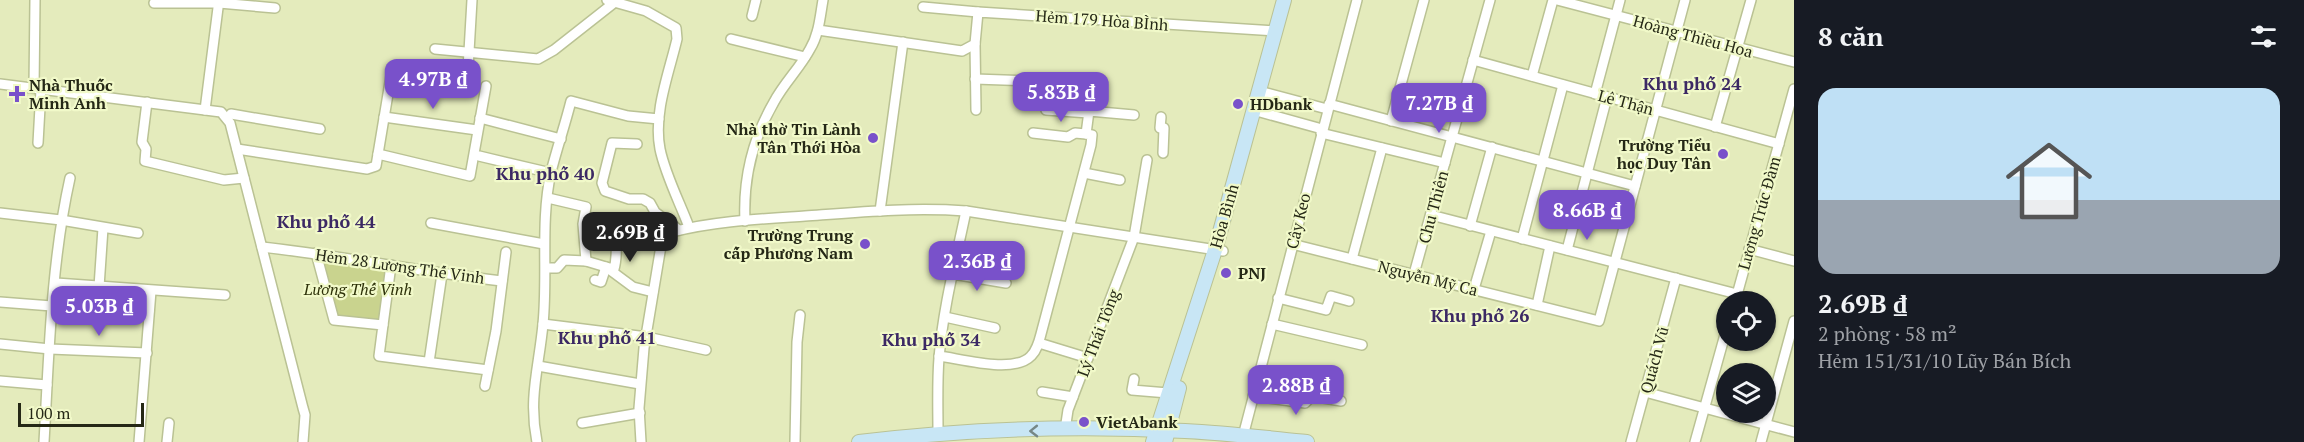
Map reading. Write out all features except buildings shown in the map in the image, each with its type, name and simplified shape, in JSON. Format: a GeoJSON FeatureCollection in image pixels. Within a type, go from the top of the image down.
{"type":"FeatureCollection","features":[{"type":"Feature","properties":{"kind":"main road","name":"Hòa Bình"},"geometry":{"type":"LineString","coordinates":[[1263,92],[1275,31],[1284,0]]}},
{"type":"Feature","properties":{"kind":"main road","name":"Hòa Bình"},"geometry":{"type":"LineString","coordinates":[[1161,436],[1174,407],[1257,111],[1292,0]]}},
{"type":"Feature","properties":{"kind":"main road","name":"Hòa Bình"},"geometry":{"type":"LineString","coordinates":[[1161,436],[1161,415],[1219,250]]}},
{"type":"Feature","properties":{"kind":"main road"},"geometry":{"type":"LineString","coordinates":[[1174,407],[1179,424],[1189,431]]}},
{"type":"Feature","properties":{"kind":"main road"},"geometry":{"type":"LineString","coordinates":[[1134,429],[1161,415]]}},
{"type":"Feature","properties":{"kind":"main road"},"geometry":{"type":"LineString","coordinates":[[859,442],[938,433],[1134,429],[1161,436],[1189,431],[1242,439],[1307,442]]}},
{"type":"Feature","properties":{"kind":"street"},"geometry":{"type":"LineString","coordinates":[[36,0],[38,143]]}},
{"type":"Feature","properties":{"kind":"street"},"geometry":{"type":"LineString","coordinates":[[467,86],[472,0]]}},
{"type":"Feature","properties":{"kind":"street"},"geometry":{"type":"LineString","coordinates":[[752,16],[756,0]]}},
{"type":"Feature","properties":{"kind":"street"},"geometry":{"type":"LineString","coordinates":[[745,221],[749,172],[756,138],[773,103],[806,57],[818,30],[823,0]]}},
{"type":"Feature","properties":{"kind":"street","name":"Cây Keo"},"geometry":{"type":"LineString","coordinates":[[1242,439],[1357,0]]}},
{"type":"Feature","properties":{"kind":"street"},"geometry":{"type":"LineString","coordinates":[[1392,121],[1424,0]]}},
{"type":"Feature","properties":{"kind":"street","name":"Chu Thiên"},"geometry":{"type":"LineString","coordinates":[[1414,274],[1490,0]]}},
{"type":"Feature","properties":{"kind":"street"},"geometry":{"type":"LineString","coordinates":[[1532,76],[1555,0]]}},
{"type":"Feature","properties":{"kind":"street","name":"Hoàng Thiều Hoa"},"geometry":{"type":"LineString","coordinates":[[1555,0],[1794,62]]}},
{"type":"Feature","properties":{"kind":"street"},"geometry":{"type":"LineString","coordinates":[[1595,94],[1620,0]]}},
{"type":"Feature","properties":{"kind":"street"},"geometry":{"type":"LineString","coordinates":[[1614,262],[1685,0]]}},
{"type":"Feature","properties":{"kind":"street"},"geometry":{"type":"LineString","coordinates":[[1715,127],[1751,0]]}},
{"type":"Feature","properties":{"kind":"street"},"geometry":{"type":"LineString","coordinates":[[435,49],[538,58],[554,50],[611,1],[646,10],[676,28],[677,39],[659,119],[660,150],[689,227]]}},
{"type":"Feature","properties":{"kind":"street"},"geometry":{"type":"LineString","coordinates":[[205,110],[219,2]]}},
{"type":"Feature","properties":{"kind":"street"},"geometry":{"type":"LineString","coordinates":[[154,3],[219,2],[275,8]]}},
{"type":"Feature","properties":{"kind":"street","name":"Hẻm 179 Hòa BÌnh"},"geometry":{"type":"LineString","coordinates":[[923,7],[1275,31]]}},
{"type":"Feature","properties":{"kind":"street"},"geometry":{"type":"LineString","coordinates":[[976,110],[975,44],[978,12]]}},
{"type":"Feature","properties":{"kind":"street"},"geometry":{"type":"LineString","coordinates":[[818,30],[962,51],[975,44]]}},
{"type":"Feature","properties":{"kind":"street"},"geometry":{"type":"LineString","coordinates":[[731,39],[806,57]]}},
{"type":"Feature","properties":{"kind":"street"},"geometry":{"type":"LineString","coordinates":[[880,211],[903,42]]}},
{"type":"Feature","properties":{"kind":"street","name":"Lê Thận"},"geometry":{"type":"LineString","coordinates":[[1473,60],[1779,144]]}},
{"type":"Feature","properties":{"kind":"street"},"geometry":{"type":"LineString","coordinates":[[237,149],[367,169],[376,166],[391,76]]}},
{"type":"Feature","properties":{"kind":"street"},"geometry":{"type":"LineString","coordinates":[[975,79],[1086,83]]}},
{"type":"Feature","properties":{"kind":"street"},"geometry":{"type":"LineString","coordinates":[[0,84],[221,112],[230,123],[305,415],[303,442]]}},
{"type":"Feature","properties":{"kind":"street"},"geometry":{"type":"LineString","coordinates":[[1521,239],[1563,85]]}},
{"type":"Feature","properties":{"kind":"street"},"geometry":{"type":"LineString","coordinates":[[378,154],[470,176],[486,86]]}},
{"type":"Feature","properties":{"kind":"street","name":"Lương Trúc Đàm"},"geometry":{"type":"LineString","coordinates":[[1738,291],[1794,89]]}},
{"type":"Feature","properties":{"kind":"street"},"geometry":{"type":"LineString","coordinates":[[1263,92],[1392,121],[1635,186]]}},
{"type":"Feature","properties":{"kind":"street"},"geometry":{"type":"LineString","coordinates":[[1567,250],[1606,97]]}},
{"type":"Feature","properties":{"kind":"street"},"geometry":{"type":"LineString","coordinates":[[537,442],[532,401],[543,324],[546,268],[544,244],[548,198],[551,172],[571,101],[628,116],[659,119]]}},
{"type":"Feature","properties":{"kind":"street"},"geometry":{"type":"LineString","coordinates":[[147,102],[142,142],[146,149],[145,161],[224,180],[244,178]]}},
{"type":"Feature","properties":{"kind":"street"},"geometry":{"type":"LineString","coordinates":[[1046,110],[1134,115]]}},
{"type":"Feature","properties":{"kind":"street"},"geometry":{"type":"LineString","coordinates":[[1257,111],[1321,131],[1445,163]]}},
{"type":"Feature","properties":{"kind":"street"},"geometry":{"type":"LineString","coordinates":[[1086,134],[1089,113]]}},
{"type":"Feature","properties":{"kind":"street"},"geometry":{"type":"LineString","coordinates":[[231,114],[320,129]]}},
{"type":"Feature","properties":{"kind":"street"},"geometry":{"type":"LineString","coordinates":[[384,117],[477,130]]}},
{"type":"Feature","properties":{"kind":"street"},"geometry":{"type":"LineString","coordinates":[[1161,117],[1160,128],[1164,128],[1163,153]]}},
{"type":"Feature","properties":{"kind":"street"},"geometry":{"type":"LineString","coordinates":[[480,118],[561,139]]}},
{"type":"Feature","properties":{"kind":"street"},"geometry":{"type":"LineString","coordinates":[[939,356],[1008,366],[1030,357],[1039,343],[1092,135],[1075,133],[1068,137],[1033,133]]}},
{"type":"Feature","properties":{"kind":"street"},"geometry":{"type":"LineString","coordinates":[[637,144],[612,143],[602,183],[605,190],[629,199],[650,203],[655,212],[679,230]]}},
{"type":"Feature","properties":{"kind":"street"},"geometry":{"type":"LineString","coordinates":[[1470,226],[1492,147]]}},
{"type":"Feature","properties":{"kind":"street"},"geometry":{"type":"LineString","coordinates":[[1352,259],[1383,148]]}},
{"type":"Feature","properties":{"kind":"street"},"geometry":{"type":"LineString","coordinates":[[479,156],[551,172]]}},
{"type":"Feature","properties":{"kind":"street","name":"Lý Thái Tông"},"geometry":{"type":"LineString","coordinates":[[1065,430],[1068,410],[1134,237],[1147,160]]}},
{"type":"Feature","properties":{"kind":"street"},"geometry":{"type":"LineString","coordinates":[[1084,173],[1120,180]]}},
{"type":"Feature","properties":{"kind":"street"},"geometry":{"type":"LineString","coordinates":[[44,442],[52,306],[61,220],[70,178]]}},
{"type":"Feature","properties":{"kind":"street"},"geometry":{"type":"LineString","coordinates":[[548,198],[585,207],[583,224],[586,261]]}},
{"type":"Feature","properties":{"kind":"street"},"geometry":{"type":"LineString","coordinates":[[641,442],[640,384],[653,292],[661,246],[672,232],[689,227],[745,221],[937,209],[966,211],[1219,250]]}},
{"type":"Feature","properties":{"kind":"street"},"geometry":{"type":"LineString","coordinates":[[938,433],[936,400],[939,356],[966,211]]}},
{"type":"Feature","properties":{"kind":"street"},"geometry":{"type":"LineString","coordinates":[[0,213],[61,220],[138,233]]}},
{"type":"Feature","properties":{"kind":"street"},"geometry":{"type":"LineString","coordinates":[[1431,215],[1676,278],[1716,291]]}},
{"type":"Feature","properties":{"kind":"street"},"geometry":{"type":"LineString","coordinates":[[431,222],[544,244]]}},
{"type":"Feature","properties":{"kind":"street"},"geometry":{"type":"LineString","coordinates":[[546,268],[557,268],[564,260],[586,261],[614,269],[618,245],[615,231],[617,222]]}},
{"type":"Feature","properties":{"kind":"street"},"geometry":{"type":"LineString","coordinates":[[99,287],[103,228]]}},
{"type":"Feature","properties":{"kind":"street"},"geometry":{"type":"LineString","coordinates":[[1474,289],[1491,231]]}},
{"type":"Feature","properties":{"kind":"street","name":"Nguyễn Mỹ Ca"},"geometry":{"type":"LineString","coordinates":[[1292,244],[1599,321],[1614,262]]}},
{"type":"Feature","properties":{"kind":"street"},"geometry":{"type":"LineString","coordinates":[[1537,305],[1550,246]]}},
{"type":"Feature","properties":{"kind":"street","name":"Hẻm 28 Lương Thế Vinh"},"geometry":{"type":"LineString","coordinates":[[262,248],[315,253],[442,274],[502,281]]}},
{"type":"Feature","properties":{"kind":"street"},"geometry":{"type":"LineString","coordinates":[[1749,249],[1794,261]]}},
{"type":"Feature","properties":{"kind":"street"},"geometry":{"type":"LineString","coordinates":[[485,386],[506,252]]}},
{"type":"Feature","properties":{"kind":"street"},"geometry":{"type":"LineString","coordinates":[[315,253],[334,320],[383,325]]}},
{"type":"Feature","properties":{"kind":"street"},"geometry":{"type":"LineString","coordinates":[[391,265],[379,356],[488,370]]}},
{"type":"Feature","properties":{"kind":"street"},"geometry":{"type":"LineString","coordinates":[[606,267],[633,286],[653,292]]}},
{"type":"Feature","properties":{"kind":"street"},"geometry":{"type":"LineString","coordinates":[[595,280],[601,282],[606,267]]}},
{"type":"Feature","properties":{"kind":"street"},"geometry":{"type":"LineString","coordinates":[[429,362],[442,274]]}},
{"type":"Feature","properties":{"kind":"street"},"geometry":{"type":"LineString","coordinates":[[953,274],[1006,283]]}},
{"type":"Feature","properties":{"kind":"street","name":"Quách Vũ"},"geometry":{"type":"LineString","coordinates":[[1631,442],[1676,278]]}},
{"type":"Feature","properties":{"kind":"street"},"geometry":{"type":"LineString","coordinates":[[56,283],[225,295]]}},
{"type":"Feature","properties":{"kind":"street"},"geometry":{"type":"LineString","coordinates":[[139,442],[151,291]]}},
{"type":"Feature","properties":{"kind":"street"},"geometry":{"type":"LineString","coordinates":[[1278,298],[1326,310],[1330,296],[1349,301]]}},
{"type":"Feature","properties":{"kind":"street"},"geometry":{"type":"LineString","coordinates":[[0,302],[149,310]]}},
{"type":"Feature","properties":{"kind":"street"},"geometry":{"type":"LineString","coordinates":[[795,442],[796,342],[800,315]]}},
{"type":"Feature","properties":{"kind":"street"},"geometry":{"type":"LineString","coordinates":[[945,317],[995,328]]}},
{"type":"Feature","properties":{"kind":"street"},"geometry":{"type":"LineString","coordinates":[[1761,442],[1794,321]]}},
{"type":"Feature","properties":{"kind":"street"},"geometry":{"type":"LineString","coordinates":[[543,324],[647,337],[706,350]]}},
{"type":"Feature","properties":{"kind":"street"},"geometry":{"type":"LineString","coordinates":[[1272,324],[1362,345]]}},
{"type":"Feature","properties":{"kind":"street"},"geometry":{"type":"LineString","coordinates":[[1039,343],[1088,358]]}},
{"type":"Feature","properties":{"kind":"street"},"geometry":{"type":"LineString","coordinates":[[0,344],[50,349],[147,353]]}},
{"type":"Feature","properties":{"kind":"street"},"geometry":{"type":"LineString","coordinates":[[1695,442],[1721,351]]}},
{"type":"Feature","properties":{"kind":"street"},"geometry":{"type":"LineString","coordinates":[[538,366],[640,384]]}},
{"type":"Feature","properties":{"kind":"street"},"geometry":{"type":"LineString","coordinates":[[1134,379],[1132,390],[1168,393]]}},
{"type":"Feature","properties":{"kind":"street"},"geometry":{"type":"LineString","coordinates":[[0,381],[47,386]]}},
{"type":"Feature","properties":{"kind":"street"},"geometry":{"type":"LineString","coordinates":[[1042,392],[1073,397]]}},
{"type":"Feature","properties":{"kind":"street"},"geometry":{"type":"LineString","coordinates":[[1645,392],[1794,432]]}},
{"type":"Feature","properties":{"kind":"street"},"geometry":{"type":"LineString","coordinates":[[1253,396],[1305,403],[1312,396],[1341,401]]}},
{"type":"Feature","properties":{"kind":"street"},"geometry":{"type":"LineString","coordinates":[[582,423],[639,413]]}},
{"type":"Feature","properties":{"kind":"street"},"geometry":{"type":"LineString","coordinates":[[167,442],[169,423]]}},
{"type":"Feature","properties":{"kind":"green space","name":"Lương Thế Vinh"},"geometry":{"type":"Polygon","coordinates":[[[319,256],[388,264],[383,323],[337,318],[319,256]]]}},
{"type":"Feature","properties":{"kind":"place","name":"Nhà Thuốc Minh Anh"},"geometry":{"type":"Point","coordinates":[17,94]}},
{"type":"Feature","properties":{"kind":"place","name":"HDbank"},"geometry":{"type":"Point","coordinates":[1238,104]}},
{"type":"Feature","properties":{"kind":"place","name":"Nhà thờ Tin Lành Tân Thới Hòa"},"geometry":{"type":"Point","coordinates":[873,138]}},
{"type":"Feature","properties":{"kind":"place","name":"Trường Tiểu học Duy Tân"},"geometry":{"type":"Point","coordinates":[1723,154]}},
{"type":"Feature","properties":{"kind":"place","name":"Trường Trung cấp Phương Nam"},"geometry":{"type":"Point","coordinates":[865,244]}},
{"type":"Feature","properties":{"kind":"place","name":"PNJ"},"geometry":{"type":"Point","coordinates":[1226,273]}},
{"type":"Feature","properties":{"kind":"place","name":"VietAbank"},"geometry":{"type":"Point","coordinates":[1084,422]}},
{"type":"Feature","properties":{"kind":"district","name":"Khu phố 24"},"geometry":{"type":"Point","coordinates":[1692,84]}},
{"type":"Feature","properties":{"kind":"district","name":"Khu phố 40"},"geometry":{"type":"Point","coordinates":[545,174]}},
{"type":"Feature","properties":{"kind":"district","name":"Khu phố 44"},"geometry":{"type":"Point","coordinates":[326,222]}},
{"type":"Feature","properties":{"kind":"district","name":"Khu phố 26"},"geometry":{"type":"Point","coordinates":[1480,316]}},
{"type":"Feature","properties":{"kind":"district","name":"Khu phố 41"},"geometry":{"type":"Point","coordinates":[607,338]}},
{"type":"Feature","properties":{"kind":"district","name":"Khu phố 34"},"geometry":{"type":"Point","coordinates":[931,340]}}]}
